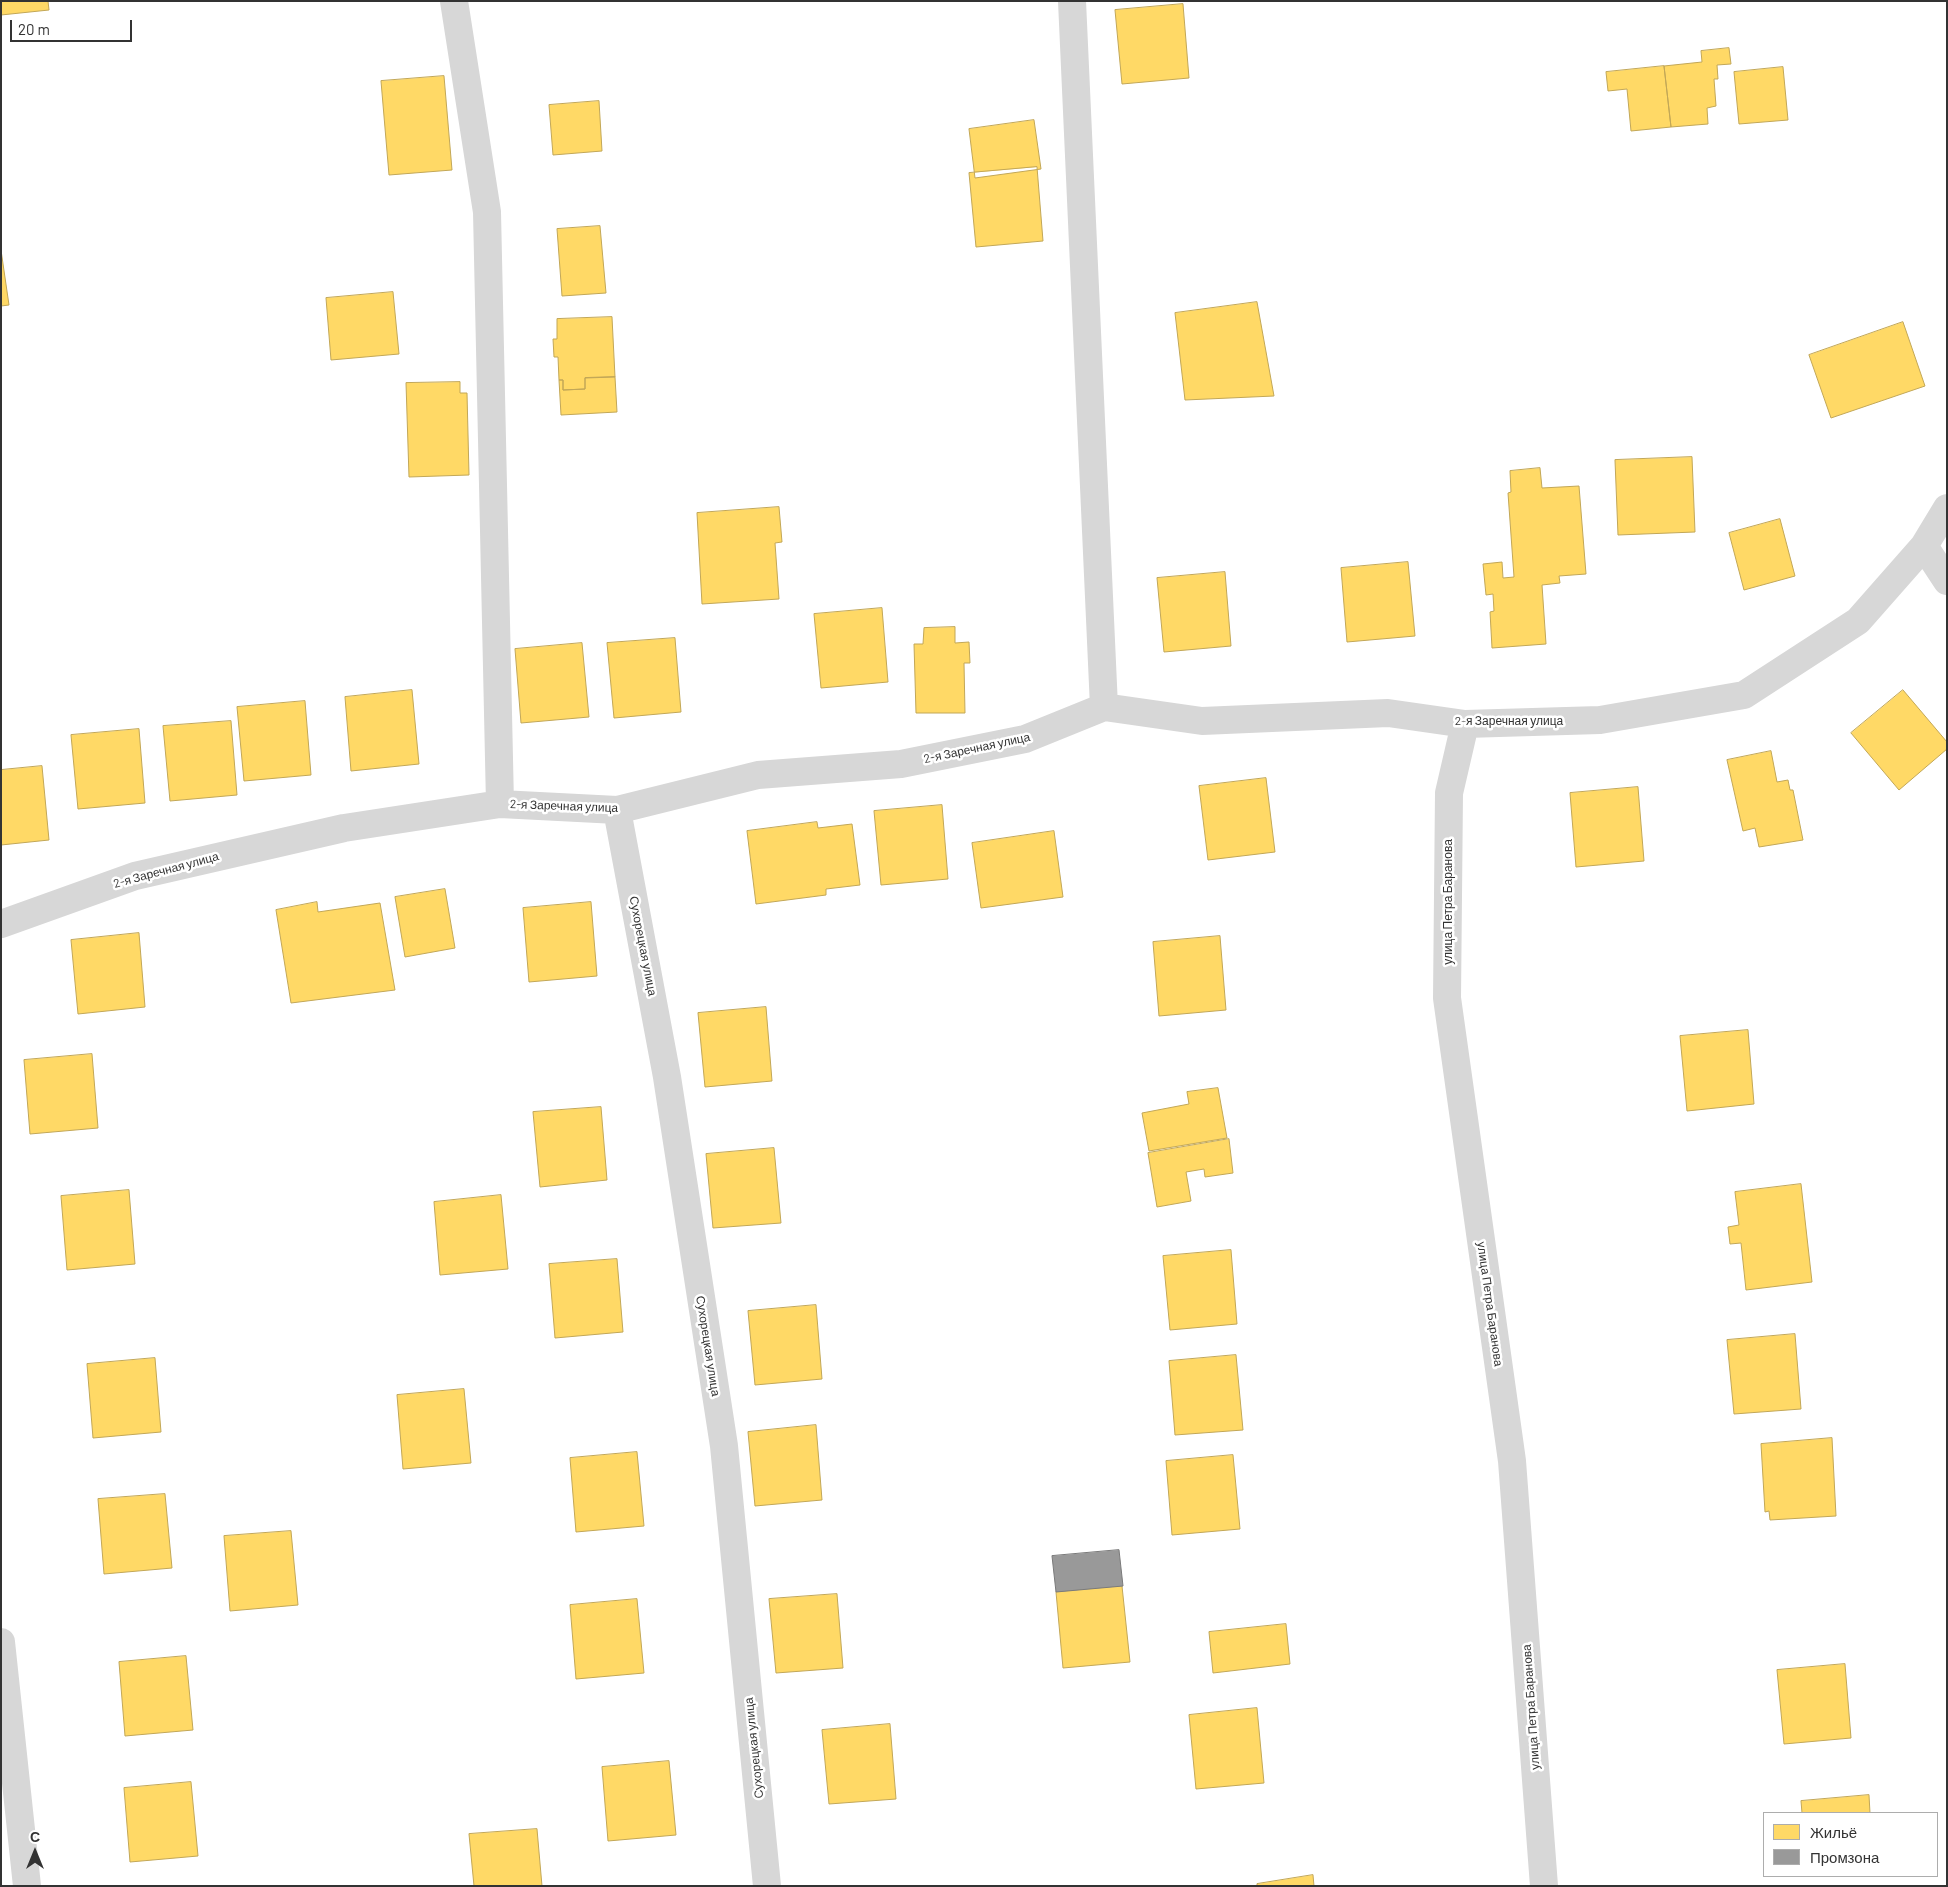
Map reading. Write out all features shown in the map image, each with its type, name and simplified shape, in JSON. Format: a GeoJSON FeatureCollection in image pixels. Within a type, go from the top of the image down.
{"type":"FeatureCollection","features":[{"type":"Feature","properties":{"kind":"street"},"geometry":{"type":"LineString","coordinates":[[454,1],[487,212],[500,804]]}},
{"type":"Feature","properties":{"kind":"street"},"geometry":{"type":"LineString","coordinates":[[1072,1],[1104,708]]}},
{"type":"Feature","properties":{"kind":"street","name":"2-я Заречная улица"},"geometry":{"type":"LineString","coordinates":[[1,924],[135,876],[344,828],[500,804],[617,810],[758,775],[902,764],[1025,739],[1104,708],[1202,721],[1388,713],[1464,724],[1600,720],[1744,695],[1858,621],[1924,546],[1947,508]]}},
{"type":"Feature","properties":{"kind":"street"},"geometry":{"type":"LineString","coordinates":[[1924,546],[1947,581]]}},
{"type":"Feature","properties":{"kind":"street","name":"улица Петра Баранова"},"geometry":{"type":"LineString","coordinates":[[1464,724],[1448,793],[1447,998],[1512,1462],[1544,1886]]}},
{"type":"Feature","properties":{"kind":"street","name":"Сухорецкая улица"},"geometry":{"type":"LineString","coordinates":[[617,810],[667,1077],[724,1446],[768,1886]]}},
{"type":"Feature","properties":{"kind":"street"},"geometry":{"type":"LineString","coordinates":[[1,1642],[27,1886]]}},
{"type":"Feature","properties":{"kind":"building: Жильё"},"geometry":{"type":"Polygon","coordinates":[[[1,1],[48,1],[49,10],[1,15],[1,1]]]}},
{"type":"Feature","properties":{"kind":"building: Жильё"},"geometry":{"type":"Polygon","coordinates":[[[1183,4],[1189,78],[1122,84],[1115,10],[1183,4]]]}},
{"type":"Feature","properties":{"kind":"building: Жильё"},"geometry":{"type":"Polygon","coordinates":[[[1729,48],[1731,64],[1717,65],[1718,79],[1714,79],[1716,106],[1707,108],[1708,124],[1671,127],[1664,66],[1702,62],[1701,51],[1729,48]]]}},
{"type":"Feature","properties":{"kind":"building: Жильё"},"geometry":{"type":"Polygon","coordinates":[[[1664,66],[1671,127],[1631,131],[1627,89],[1608,91],[1606,72],[1664,66]]]}},
{"type":"Feature","properties":{"kind":"building: Жильё"},"geometry":{"type":"Polygon","coordinates":[[[1783,67],[1788,120],[1739,124],[1734,72],[1783,67]]]}},
{"type":"Feature","properties":{"kind":"building: Жильё"},"geometry":{"type":"Polygon","coordinates":[[[444,76],[452,170],[389,175],[381,81],[444,76]]]}},
{"type":"Feature","properties":{"kind":"building: Жильё"},"geometry":{"type":"Polygon","coordinates":[[[599,101],[602,151],[553,155],[549,105],[599,101]]]}},
{"type":"Feature","properties":{"kind":"building: Жильё"},"geometry":{"type":"Polygon","coordinates":[[[1034,120],[1041,169],[975,178],[969,129],[1034,120]]]}},
{"type":"Feature","properties":{"kind":"building: Жильё"},"geometry":{"type":"Polygon","coordinates":[[[1037,167],[1043,241],[976,247],[969,173],[1037,167]]]}},
{"type":"Feature","properties":{"kind":"building: Жильё"},"geometry":{"type":"Polygon","coordinates":[[[600,226],[606,293],[562,296],[557,229],[600,226]]]}},
{"type":"Feature","properties":{"kind":"building: Жильё"},"geometry":{"type":"Polygon","coordinates":[[[1,250],[9,305],[1,306],[1,250]]]}},
{"type":"Feature","properties":{"kind":"building: Жильё"},"geometry":{"type":"Polygon","coordinates":[[[393,292],[399,354],[331,360],[326,298],[393,292]]]}},
{"type":"Feature","properties":{"kind":"building: Жильё"},"geometry":{"type":"Polygon","coordinates":[[[1257,302],[1274,396],[1185,400],[1175,313],[1257,302]]]}},
{"type":"Feature","properties":{"kind":"building: Жильё"},"geometry":{"type":"Polygon","coordinates":[[[612,317],[615,377],[585,378],[585,389],[563,390],[563,380],[559,380],[558,357],[554,357],[553,339],[557,339],[557,319],[612,317]]]}},
{"type":"Feature","properties":{"kind":"building: Жильё"},"geometry":{"type":"Polygon","coordinates":[[[1903,322],[1925,386],[1831,418],[1809,355],[1903,322]]]}},
{"type":"Feature","properties":{"kind":"building: Жильё"},"geometry":{"type":"Polygon","coordinates":[[[615,377],[617,412],[561,415],[559,380],[563,380],[563,390],[585,389],[585,378],[615,377]]]}},
{"type":"Feature","properties":{"kind":"building: Жильё"},"geometry":{"type":"Polygon","coordinates":[[[460,382],[460,393],[467,393],[469,475],[409,477],[406,383],[460,382]]]}},
{"type":"Feature","properties":{"kind":"building: Жильё"},"geometry":{"type":"Polygon","coordinates":[[[1692,457],[1695,532],[1618,535],[1615,460],[1692,457]]]}},
{"type":"Feature","properties":{"kind":"building: Жильё"},"geometry":{"type":"Polygon","coordinates":[[[1540,468],[1542,488],[1579,486],[1586,574],[1559,576],[1560,583],[1542,585],[1546,644],[1492,648],[1490,612],[1494,611],[1493,594],[1486,595],[1483,564],[1502,562],[1503,578],[1514,577],[1508,493],[1511,492],[1510,471],[1540,468]]]}},
{"type":"Feature","properties":{"kind":"building: Жильё"},"geometry":{"type":"Polygon","coordinates":[[[779,507],[782,542],[775,543],[779,599],[702,604],[697,513],[779,507]]]}},
{"type":"Feature","properties":{"kind":"building: Жильё"},"geometry":{"type":"Polygon","coordinates":[[[1780,519],[1795,576],[1744,590],[1729,533],[1780,519]]]}},
{"type":"Feature","properties":{"kind":"building: Жильё"},"geometry":{"type":"Polygon","coordinates":[[[1408,562],[1415,636],[1347,642],[1341,568],[1408,562]]]}},
{"type":"Feature","properties":{"kind":"building: Жильё"},"geometry":{"type":"Polygon","coordinates":[[[1225,572],[1231,646],[1164,652],[1157,578],[1225,572]]]}},
{"type":"Feature","properties":{"kind":"building: Жильё"},"geometry":{"type":"Polygon","coordinates":[[[882,608],[888,682],[821,688],[814,614],[882,608]]]}},
{"type":"Feature","properties":{"kind":"building: Жильё"},"geometry":{"type":"Polygon","coordinates":[[[955,627],[955,643],[969,642],[970,663],[964,663],[965,713],[916,713],[914,644],[923,644],[924,628],[955,627]]]}},
{"type":"Feature","properties":{"kind":"building: Жильё"},"geometry":{"type":"Polygon","coordinates":[[[675,638],[681,712],[614,718],[607,643],[675,638]]]}},
{"type":"Feature","properties":{"kind":"building: Жильё"},"geometry":{"type":"Polygon","coordinates":[[[582,643],[589,717],[521,723],[515,649],[582,643]]]}},
{"type":"Feature","properties":{"kind":"building: Жильё"},"geometry":{"type":"Polygon","coordinates":[[[412,690],[419,764],[351,771],[345,697],[412,690]]]}},
{"type":"Feature","properties":{"kind":"building: Жильё"},"geometry":{"type":"Polygon","coordinates":[[[1903,690],[1947,742],[1947,749],[1899,790],[1851,733],[1903,690]]]}},
{"type":"Feature","properties":{"kind":"building: Жильё"},"geometry":{"type":"Polygon","coordinates":[[[305,701],[311,775],[244,781],[237,707],[305,701]]]}},
{"type":"Feature","properties":{"kind":"building: Жильё"},"geometry":{"type":"Polygon","coordinates":[[[231,721],[237,795],[170,801],[163,726],[231,721]]]}},
{"type":"Feature","properties":{"kind":"building: Жильё"},"geometry":{"type":"Polygon","coordinates":[[[139,729],[145,803],[78,809],[71,735],[139,729]]]}},
{"type":"Feature","properties":{"kind":"building: Жильё"},"geometry":{"type":"Polygon","coordinates":[[[1771,751],[1777,782],[1788,780],[1790,790],[1793,790],[1803,840],[1759,847],[1755,828],[1743,831],[1727,760],[1771,751]]]}},
{"type":"Feature","properties":{"kind":"building: Жильё"},"geometry":{"type":"Polygon","coordinates":[[[42,766],[49,840],[1,845],[1,770],[42,766]]]}},
{"type":"Feature","properties":{"kind":"building: Жильё"},"geometry":{"type":"Polygon","coordinates":[[[1266,778],[1275,852],[1208,860],[1199,786],[1266,778]]]}},
{"type":"Feature","properties":{"kind":"building: Жильё"},"geometry":{"type":"Polygon","coordinates":[[[1638,787],[1644,861],[1576,867],[1570,793],[1638,787]]]}},
{"type":"Feature","properties":{"kind":"building: Жильё"},"geometry":{"type":"Polygon","coordinates":[[[942,805],[948,879],[881,885],[874,811],[942,805]]]}},
{"type":"Feature","properties":{"kind":"building: Жильё"},"geometry":{"type":"Polygon","coordinates":[[[817,822],[818,828],[852,824],[860,885],[826,889],[826,895],[756,904],[747,831],[817,822]]]}},
{"type":"Feature","properties":{"kind":"building: Жильё"},"geometry":{"type":"Polygon","coordinates":[[[1054,831],[1063,897],[981,908],[972,843],[1054,831]]]}},
{"type":"Feature","properties":{"kind":"building: Жильё"},"geometry":{"type":"Polygon","coordinates":[[[445,889],[455,948],[405,957],[395,897],[445,889]]]}},
{"type":"Feature","properties":{"kind":"building: Жильё"},"geometry":{"type":"Polygon","coordinates":[[[317,902],[318,912],[380,903],[395,990],[291,1003],[276,910],[317,902]]]}},
{"type":"Feature","properties":{"kind":"building: Жильё"},"geometry":{"type":"Polygon","coordinates":[[[591,902],[597,976],[529,982],[523,908],[591,902]]]}},
{"type":"Feature","properties":{"kind":"building: Жильё"},"geometry":{"type":"Polygon","coordinates":[[[139,933],[145,1007],[78,1014],[71,940],[139,933]]]}},
{"type":"Feature","properties":{"kind":"building: Жильё"},"geometry":{"type":"Polygon","coordinates":[[[1220,936],[1226,1010],[1159,1016],[1153,942],[1220,936]]]}},
{"type":"Feature","properties":{"kind":"building: Жильё"},"geometry":{"type":"Polygon","coordinates":[[[766,1007],[772,1081],[705,1087],[698,1013],[766,1007]]]}},
{"type":"Feature","properties":{"kind":"building: Жильё"},"geometry":{"type":"Polygon","coordinates":[[[1748,1030],[1754,1104],[1687,1111],[1680,1036],[1748,1030]]]}},
{"type":"Feature","properties":{"kind":"building: Жильё"},"geometry":{"type":"Polygon","coordinates":[[[92,1054],[98,1128],[30,1134],[24,1060],[92,1054]]]}},
{"type":"Feature","properties":{"kind":"building: Жильё"},"geometry":{"type":"Polygon","coordinates":[[[1218,1088],[1227,1138],[1149,1151],[1142,1113],[1189,1104],[1187,1092],[1218,1088]]]}},
{"type":"Feature","properties":{"kind":"building: Жильё"},"geometry":{"type":"Polygon","coordinates":[[[601,1107],[607,1180],[540,1187],[533,1112],[601,1107]]]}},
{"type":"Feature","properties":{"kind":"building: Жильё"},"geometry":{"type":"Polygon","coordinates":[[[1229,1139],[1233,1173],[1205,1177],[1204,1169],[1186,1172],[1191,1201],[1157,1207],[1148,1153],[1229,1139]]]}},
{"type":"Feature","properties":{"kind":"building: Жильё"},"geometry":{"type":"Polygon","coordinates":[[[774,1148],[781,1223],[713,1228],[706,1154],[774,1148]]]}},
{"type":"Feature","properties":{"kind":"building: Жильё"},"geometry":{"type":"Polygon","coordinates":[[[1801,1184],[1812,1282],[1746,1290],[1741,1243],[1730,1244],[1728,1227],[1739,1225],[1735,1192],[1801,1184]]]}},
{"type":"Feature","properties":{"kind":"building: Жильё"},"geometry":{"type":"Polygon","coordinates":[[[129,1190],[135,1264],[67,1270],[61,1196],[129,1190]]]}},
{"type":"Feature","properties":{"kind":"building: Жильё"},"geometry":{"type":"Polygon","coordinates":[[[501,1195],[508,1269],[440,1275],[434,1202],[501,1195]]]}},
{"type":"Feature","properties":{"kind":"building: Жильё"},"geometry":{"type":"Polygon","coordinates":[[[1231,1250],[1237,1324],[1170,1330],[1163,1256],[1231,1250]]]}},
{"type":"Feature","properties":{"kind":"building: Жильё"},"geometry":{"type":"Polygon","coordinates":[[[617,1259],[623,1332],[555,1338],[549,1264],[617,1259]]]}},
{"type":"Feature","properties":{"kind":"building: Жильё"},"geometry":{"type":"Polygon","coordinates":[[[816,1305],[822,1379],[755,1385],[748,1311],[816,1305]]]}},
{"type":"Feature","properties":{"kind":"building: Жильё"},"geometry":{"type":"Polygon","coordinates":[[[1795,1334],[1801,1409],[1734,1414],[1727,1340],[1795,1334]]]}},
{"type":"Feature","properties":{"kind":"building: Жильё"},"geometry":{"type":"Polygon","coordinates":[[[1236,1355],[1243,1430],[1175,1435],[1169,1361],[1236,1355]]]}},
{"type":"Feature","properties":{"kind":"building: Жильё"},"geometry":{"type":"Polygon","coordinates":[[[155,1358],[161,1432],[93,1438],[87,1364],[155,1358]]]}},
{"type":"Feature","properties":{"kind":"building: Жильё"},"geometry":{"type":"Polygon","coordinates":[[[464,1389],[471,1463],[403,1469],[397,1395],[464,1389]]]}},
{"type":"Feature","properties":{"kind":"building: Жильё"},"geometry":{"type":"Polygon","coordinates":[[[816,1425],[822,1500],[755,1506],[748,1432],[816,1425]]]}},
{"type":"Feature","properties":{"kind":"building: Жильё"},"geometry":{"type":"Polygon","coordinates":[[[1832,1438],[1836,1516],[1770,1520],[1769,1511],[1765,1512],[1761,1444],[1832,1438]]]}},
{"type":"Feature","properties":{"kind":"building: Жильё"},"geometry":{"type":"Polygon","coordinates":[[[637,1452],[644,1526],[576,1532],[570,1458],[637,1452]]]}},
{"type":"Feature","properties":{"kind":"building: Жильё"},"geometry":{"type":"Polygon","coordinates":[[[1233,1455],[1240,1529],[1172,1535],[1166,1461],[1233,1455]]]}},
{"type":"Feature","properties":{"kind":"building: Жильё"},"geometry":{"type":"Polygon","coordinates":[[[165,1494],[172,1568],[104,1574],[98,1499],[165,1494]]]}},
{"type":"Feature","properties":{"kind":"building: Жильё"},"geometry":{"type":"Polygon","coordinates":[[[291,1531],[298,1605],[230,1611],[224,1536],[291,1531]]]}},
{"type":"Feature","properties":{"kind":"building: Жильё"},"geometry":{"type":"Polygon","coordinates":[[[1122,1586],[1130,1662],[1063,1668],[1056,1592],[1122,1586]]]}},
{"type":"Feature","properties":{"kind":"building: Жильё"},"geometry":{"type":"Polygon","coordinates":[[[837,1594],[843,1668],[776,1673],[769,1599],[837,1594]]]}},
{"type":"Feature","properties":{"kind":"building: Жильё"},"geometry":{"type":"Polygon","coordinates":[[[637,1599],[644,1673],[576,1679],[570,1605],[637,1599]]]}},
{"type":"Feature","properties":{"kind":"building: Жильё"},"geometry":{"type":"Polygon","coordinates":[[[1286,1624],[1290,1664],[1213,1673],[1209,1632],[1286,1624]]]}},
{"type":"Feature","properties":{"kind":"building: Жильё"},"geometry":{"type":"Polygon","coordinates":[[[186,1656],[193,1730],[125,1736],[119,1662],[186,1656]]]}},
{"type":"Feature","properties":{"kind":"building: Жильё"},"geometry":{"type":"Polygon","coordinates":[[[1845,1664],[1851,1738],[1784,1744],[1777,1670],[1845,1664]]]}},
{"type":"Feature","properties":{"kind":"building: Жильё"},"geometry":{"type":"Polygon","coordinates":[[[1257,1708],[1264,1783],[1196,1789],[1189,1715],[1257,1708]]]}},
{"type":"Feature","properties":{"kind":"building: Жильё"},"geometry":{"type":"Polygon","coordinates":[[[890,1724],[896,1799],[829,1804],[822,1730],[890,1724]]]}},
{"type":"Feature","properties":{"kind":"building: Жильё"},"geometry":{"type":"Polygon","coordinates":[[[669,1761],[676,1835],[608,1841],[602,1767],[669,1761]]]}},
{"type":"Feature","properties":{"kind":"building: Жильё"},"geometry":{"type":"Polygon","coordinates":[[[191,1782],[198,1856],[130,1862],[124,1788],[191,1782]]]}},
{"type":"Feature","properties":{"kind":"building: Жильё"},"geometry":{"type":"Polygon","coordinates":[[[1869,1795],[1870,1812],[1802,1812],[1801,1801],[1869,1795]]]}},
{"type":"Feature","properties":{"kind":"building: Жильё"},"geometry":{"type":"Polygon","coordinates":[[[537,1829],[542,1886],[474,1886],[469,1834],[537,1829]]]}},
{"type":"Feature","properties":{"kind":"building: Жильё"},"geometry":{"type":"Polygon","coordinates":[[[1313,1875],[1314,1886],[1257,1886],[1257,1884],[1313,1875]]]}},
{"type":"Feature","properties":{"kind":"building: Промзона"},"geometry":{"type":"Polygon","coordinates":[[[1119,1550],[1123,1586],[1056,1592],[1052,1556],[1119,1550]]]}}]}
